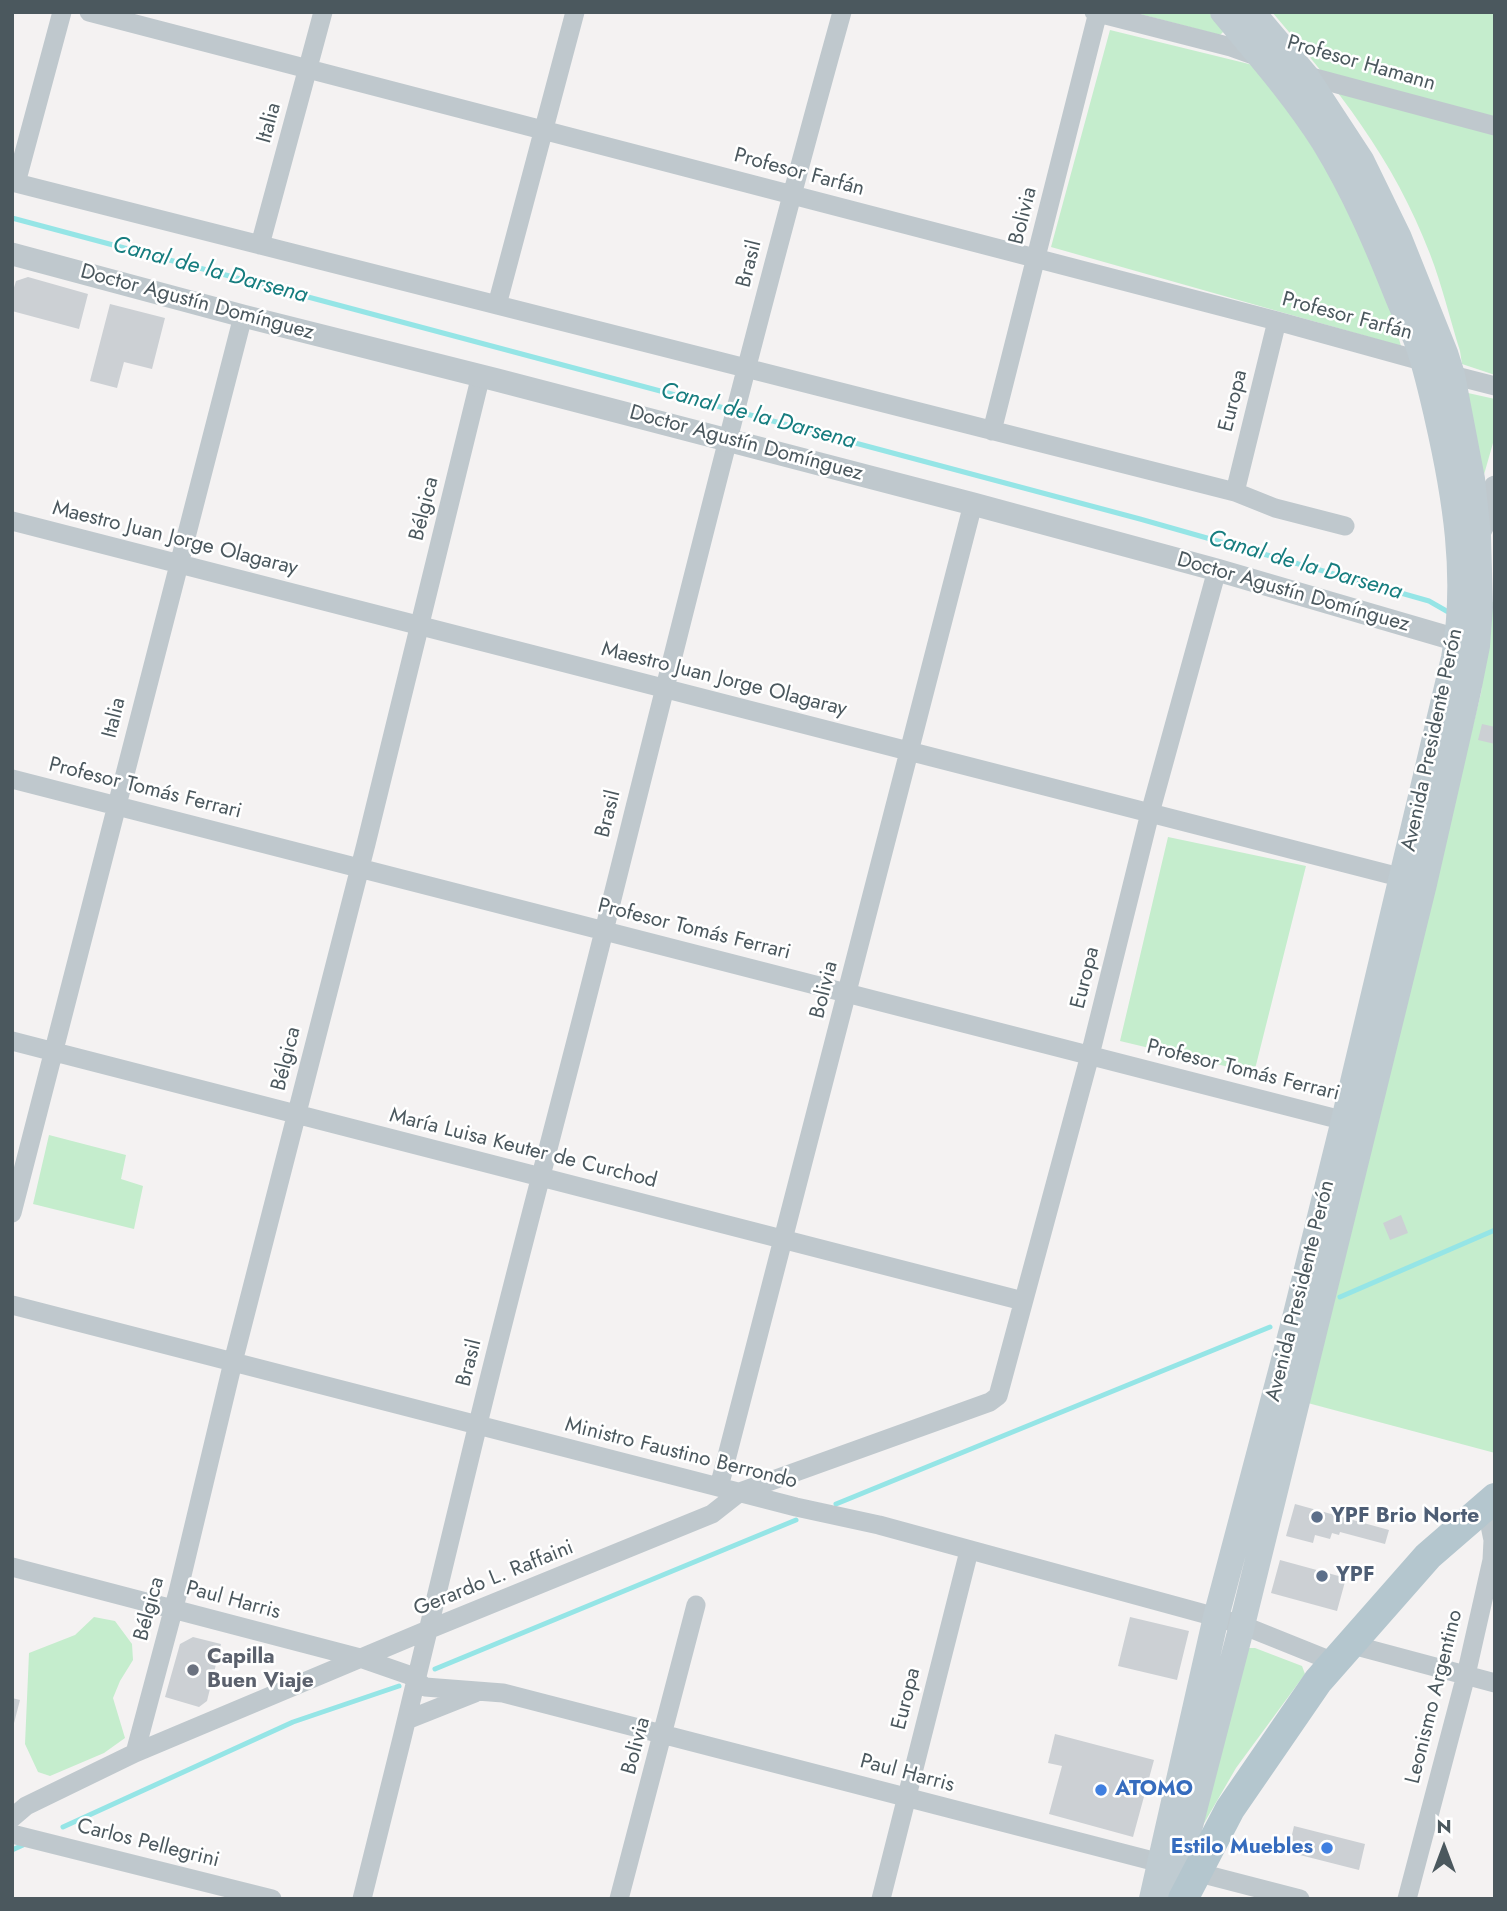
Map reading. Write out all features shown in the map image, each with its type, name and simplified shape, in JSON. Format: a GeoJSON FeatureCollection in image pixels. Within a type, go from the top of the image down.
{"type":"FeatureCollection","features":[{"type":"Feature","properties":{"kind":"main road"},"geometry":{"type":"LineString","coordinates":[[1223,12],[1302,110],[1350,188],[1377,243],[1417,340],[1478,578]]}},
{"type":"Feature","properties":{"kind":"main road"},"geometry":{"type":"LineString","coordinates":[[1252,12],[1306,76],[1341,128],[1374,185],[1399,239],[1452,374],[1472,479],[1478,535]]}},
{"type":"Feature","properties":{"kind":"main road","name":"Avenida Presidente Perón"},"geometry":{"type":"LineString","coordinates":[[1171,1899],[1242,1625],[1286,1397],[1414,881],[1467,643],[1478,578],[1478,535]]}},
{"type":"Feature","properties":{"kind":"main road","name":"Avenida Presidente Perón"},"geometry":{"type":"LineString","coordinates":[[1183,1899],[1178,1867],[1216,1617],[1286,1397]]}},
{"type":"Feature","properties":{"kind":"main road"},"geometry":{"type":"LineString","coordinates":[[1178,1867],[1230,1810],[1292,1716],[1342,1653],[1428,1556],[1490,1502]]}},
{"type":"Feature","properties":{"kind":"main road","name":"Avenida Presidente Perón"},"geometry":{"type":"LineString","coordinates":[[1152,1899],[1178,1867]]}},
{"type":"Feature","properties":{"kind":"street"},"geometry":{"type":"LineString","coordinates":[[62,12],[14,183],[1235,492],[1275,508],[1345,526]]}},
{"type":"Feature","properties":{"kind":"street","name":"Profesor Farfán"},"geometry":{"type":"LineString","coordinates":[[89,12],[1277,321],[1422,360],[1452,374],[1495,386]]}},
{"type":"Feature","properties":{"kind":"street","name":"Italia"},"geometry":{"type":"LineString","coordinates":[[260,245],[323,12]]}},
{"type":"Feature","properties":{"kind":"street"},"geometry":{"type":"LineString","coordinates":[[497,305],[575,12]]}},
{"type":"Feature","properties":{"kind":"street","name":"Brasil"},"geometry":{"type":"LineString","coordinates":[[405,1728],[478,1425],[663,688],[791,195],[842,12]]}},
{"type":"Feature","properties":{"kind":"street","name":"Profesor Hamann"},"geometry":{"type":"LineString","coordinates":[[1097,13],[1231,47],[1306,76],[1495,126]]}},
{"type":"Feature","properties":{"kind":"street","name":"Bolivia"},"geometry":{"type":"LineString","coordinates":[[992,431],[1097,13]]}},
{"type":"Feature","properties":{"kind":"street","name":"Doctor Agustín Domínguez"},"geometry":{"type":"LineString","coordinates":[[12,254],[973,503],[1467,643]]}},
{"type":"Feature","properties":{"kind":"street","name":"Italia"},"geometry":{"type":"LineString","coordinates":[[12,1213],[243,316]]}},
{"type":"Feature","properties":{"kind":"street","name":"Europa"},"geometry":{"type":"LineString","coordinates":[[1235,492],[1277,321]]}},
{"type":"Feature","properties":{"kind":"street","name":"Bélgica"},"geometry":{"type":"LineString","coordinates":[[135,1753],[174,1609],[233,1362],[481,375]]}},
{"type":"Feature","properties":{"kind":"street"},"geometry":{"type":"LineString","coordinates":[[1478,535],[1488,514],[1495,487]]}},
{"type":"Feature","properties":{"kind":"street","name":"Bolivia"},"geometry":{"type":"LineString","coordinates":[[719,1487],[973,503]]}},
{"type":"Feature","properties":{"kind":"street","name":"Maestro Juan Jorge Olagaray"},"geometry":{"type":"LineString","coordinates":[[12,521],[1414,881]]}},
{"type":"Feature","properties":{"kind":"street","name":"Europa"},"geometry":{"type":"LineString","coordinates":[[998,1396],[1090,1055],[1150,813],[1217,570]]}},
{"type":"Feature","properties":{"kind":"street","name":"Profesor Tomás Ferrari"},"geometry":{"type":"LineString","coordinates":[[12,779],[1355,1123]]}},
{"type":"Feature","properties":{"kind":"street","name":"María Luisa Keuter de Curchod"},"geometry":{"type":"LineString","coordinates":[[12,1041],[1023,1301]]}},
{"type":"Feature","properties":{"kind":"street","name":"Ministro Faustino Berrondo"},"geometry":{"type":"LineString","coordinates":[[12,1305],[719,1487],[879,1525],[1342,1653],[1466,1675],[1495,1683]]}},
{"type":"Feature","properties":{"kind":"street","name":"Gerardo L. Raffaini"},"geometry":{"type":"LineString","coordinates":[[12,1818],[26,1806],[135,1753],[712,1514],[740,1492],[990,1402],[998,1396]]}},
{"type":"Feature","properties":{"kind":"street","name":"Leonismo Argentino"},"geometry":{"type":"LineString","coordinates":[[1406,1899],[1466,1675],[1492,1560],[1490,1502]]}},
{"type":"Feature","properties":{"kind":"street","name":"Europa"},"geometry":{"type":"LineString","coordinates":[[881,1899],[969,1551]]}},
{"type":"Feature","properties":{"kind":"street","name":"Paul Harris"},"geometry":{"type":"LineString","coordinates":[[12,1567],[360,1658],[409,1675],[425,1686],[483,1689],[503,1693],[1300,1899]]}},
{"type":"Feature","properties":{"kind":"street","name":"Bolivia"},"geometry":{"type":"LineString","coordinates":[[619,1899],[696,1605]]}},
{"type":"Feature","properties":{"kind":"street"},"geometry":{"type":"LineString","coordinates":[[362,1899],[405,1728],[483,1689]]}},
{"type":"Feature","properties":{"kind":"street","name":"Carlos Pellegrini"},"geometry":{"type":"LineString","coordinates":[[12,1835],[272,1899]]}},
{"type":"Feature","properties":{"kind":"green space"},"geometry":{"type":"Polygon","coordinates":[[[1132,12],[1212,12],[1226,29],[1220,35],[1132,12]]]}},
{"type":"Feature","properties":{"kind":"green space"},"geometry":{"type":"Polygon","coordinates":[[[1272,12],[1495,12],[1495,375],[1462,364],[1434,266],[1416,219],[1399,187],[1341,97],[1272,12]]]}},
{"type":"Feature","properties":{"kind":"green space"},"geometry":{"type":"Polygon","coordinates":[[[1110,30],[1253,65],[1288,108],[1339,189],[1386,294],[1401,346],[1051,247],[1110,30]]]}},
{"type":"Feature","properties":{"kind":"green space"},"geometry":{"type":"Polygon","coordinates":[[[1468,393],[1495,399],[1495,436],[1483,478],[1468,393]]]}},
{"type":"Feature","properties":{"kind":"green space"},"geometry":{"type":"Polygon","coordinates":[[[1491,602],[1495,602],[1495,1453],[1304,1402],[1481,693],[1491,602]]]}},
{"type":"Feature","properties":{"kind":"green space"},"geometry":{"type":"Polygon","coordinates":[[[1168,837],[1306,866],[1254,1073],[1120,1041],[1168,837]]]}},
{"type":"Feature","properties":{"kind":"green space"},"geometry":{"type":"Polygon","coordinates":[[[49,1135],[126,1155],[121,1179],[143,1186],[134,1229],[33,1204],[49,1135]]]}},
{"type":"Feature","properties":{"kind":"green space"},"geometry":{"type":"Polygon","coordinates":[[[94,1617],[115,1621],[132,1644],[133,1660],[113,1698],[125,1738],[104,1753],[50,1776],[38,1772],[25,1744],[29,1653],[75,1635],[94,1617]]]}},
{"type":"Feature","properties":{"kind":"green space"},"geometry":{"type":"Polygon","coordinates":[[[1248,1648],[1255,1648],[1302,1666],[1305,1674],[1236,1768],[1203,1825],[1248,1648]]]}},
{"type":"Feature","properties":{"kind":"building"},"geometry":{"type":"Polygon","coordinates":[[[28,277],[88,294],[79,329],[12,311],[12,294],[16,281],[28,277]]]}},
{"type":"Feature","properties":{"kind":"building"},"geometry":{"type":"Polygon","coordinates":[[[110,304],[165,318],[152,369],[124,362],[117,388],[90,381],[110,304]]]}},
{"type":"Feature","properties":{"kind":"building"},"geometry":{"type":"Polygon","coordinates":[[[1482,724],[1495,727],[1495,744],[1478,740],[1482,724]]]}},
{"type":"Feature","properties":{"kind":"building"},"geometry":{"type":"Polygon","coordinates":[[[1401,1215],[1408,1233],[1390,1240],[1383,1223],[1401,1215]]]}},
{"type":"Feature","properties":{"kind":"building","name":"YPF Brio Norte"},"geometry":{"type":"Polygon","coordinates":[[[1295,1504],[1389,1530],[1385,1544],[1340,1532],[1339,1535],[1332,1533],[1330,1539],[1315,1535],[1313,1543],[1286,1536],[1295,1504]]]}},
{"type":"Feature","properties":{"kind":"building"},"geometry":{"type":"Polygon","coordinates":[[[1280,1560],[1346,1578],[1337,1611],[1271,1593],[1280,1560]]]}},
{"type":"Feature","properties":{"kind":"building"},"geometry":{"type":"Polygon","coordinates":[[[1130,1617],[1189,1631],[1177,1680],[1118,1666],[1130,1617]]]}},
{"type":"Feature","properties":{"kind":"building","name":"Capilla Buen Viaje"},"geometry":{"type":"Polygon","coordinates":[[[193,1637],[221,1644],[207,1701],[199,1707],[165,1697],[180,1644],[193,1637]]]}},
{"type":"Feature","properties":{"kind":"building"},"geometry":{"type":"Polygon","coordinates":[[[12,1698],[20,1700],[13,1727],[12,1727],[12,1698]]]}},
{"type":"Feature","properties":{"kind":"building","name":"ATOMO"},"geometry":{"type":"Polygon","coordinates":[[[1055,1734],[1154,1760],[1133,1837],[1049,1814],[1062,1766],[1048,1763],[1055,1734]]]}},
{"type":"Feature","properties":{"kind":"building","name":"Estilo Muebles"},"geometry":{"type":"Polygon","coordinates":[[[1294,1826],[1365,1844],[1359,1870],[1288,1852],[1294,1826]]]}},
{"type":"Feature","properties":{"kind":"waterway","name":"Canal de la Darsena"},"geometry":{"type":"LineString","coordinates":[[12,218],[1140,519],[1429,601],[1450,613]]}},
{"type":"Feature","properties":{"kind":"waterway"},"geometry":{"type":"LineString","coordinates":[[1340,1297],[1495,1230]]}},
{"type":"Feature","properties":{"kind":"waterway"},"geometry":{"type":"LineString","coordinates":[[836,1504],[1270,1327]]}},
{"type":"Feature","properties":{"kind":"waterway"},"geometry":{"type":"LineString","coordinates":[[435,1669],[796,1520]]}},
{"type":"Feature","properties":{"kind":"waterway"},"geometry":{"type":"LineString","coordinates":[[63,1827],[293,1722],[399,1686]]}},
{"type":"Feature","properties":{"kind":"waterway"},"geometry":{"type":"LineString","coordinates":[[12,1850],[23,1845]]}},
{"type":"Feature","properties":{"kind":"place","name":"YPF Brio Norte"},"geometry":{"type":"Point","coordinates":[1317,1517]}},
{"type":"Feature","properties":{"kind":"place","name":"YPF"},"geometry":{"type":"Point","coordinates":[1322,1576]}},
{"type":"Feature","properties":{"kind":"place","name":"Capilla Buen Viaje"},"geometry":{"type":"Point","coordinates":[193,1670]}},
{"type":"Feature","properties":{"kind":"place","name":"ATOMO"},"geometry":{"type":"Point","coordinates":[1101,1790]}},
{"type":"Feature","properties":{"kind":"place","name":"Estilo Muebles"},"geometry":{"type":"Point","coordinates":[1327,1848]}}]}
